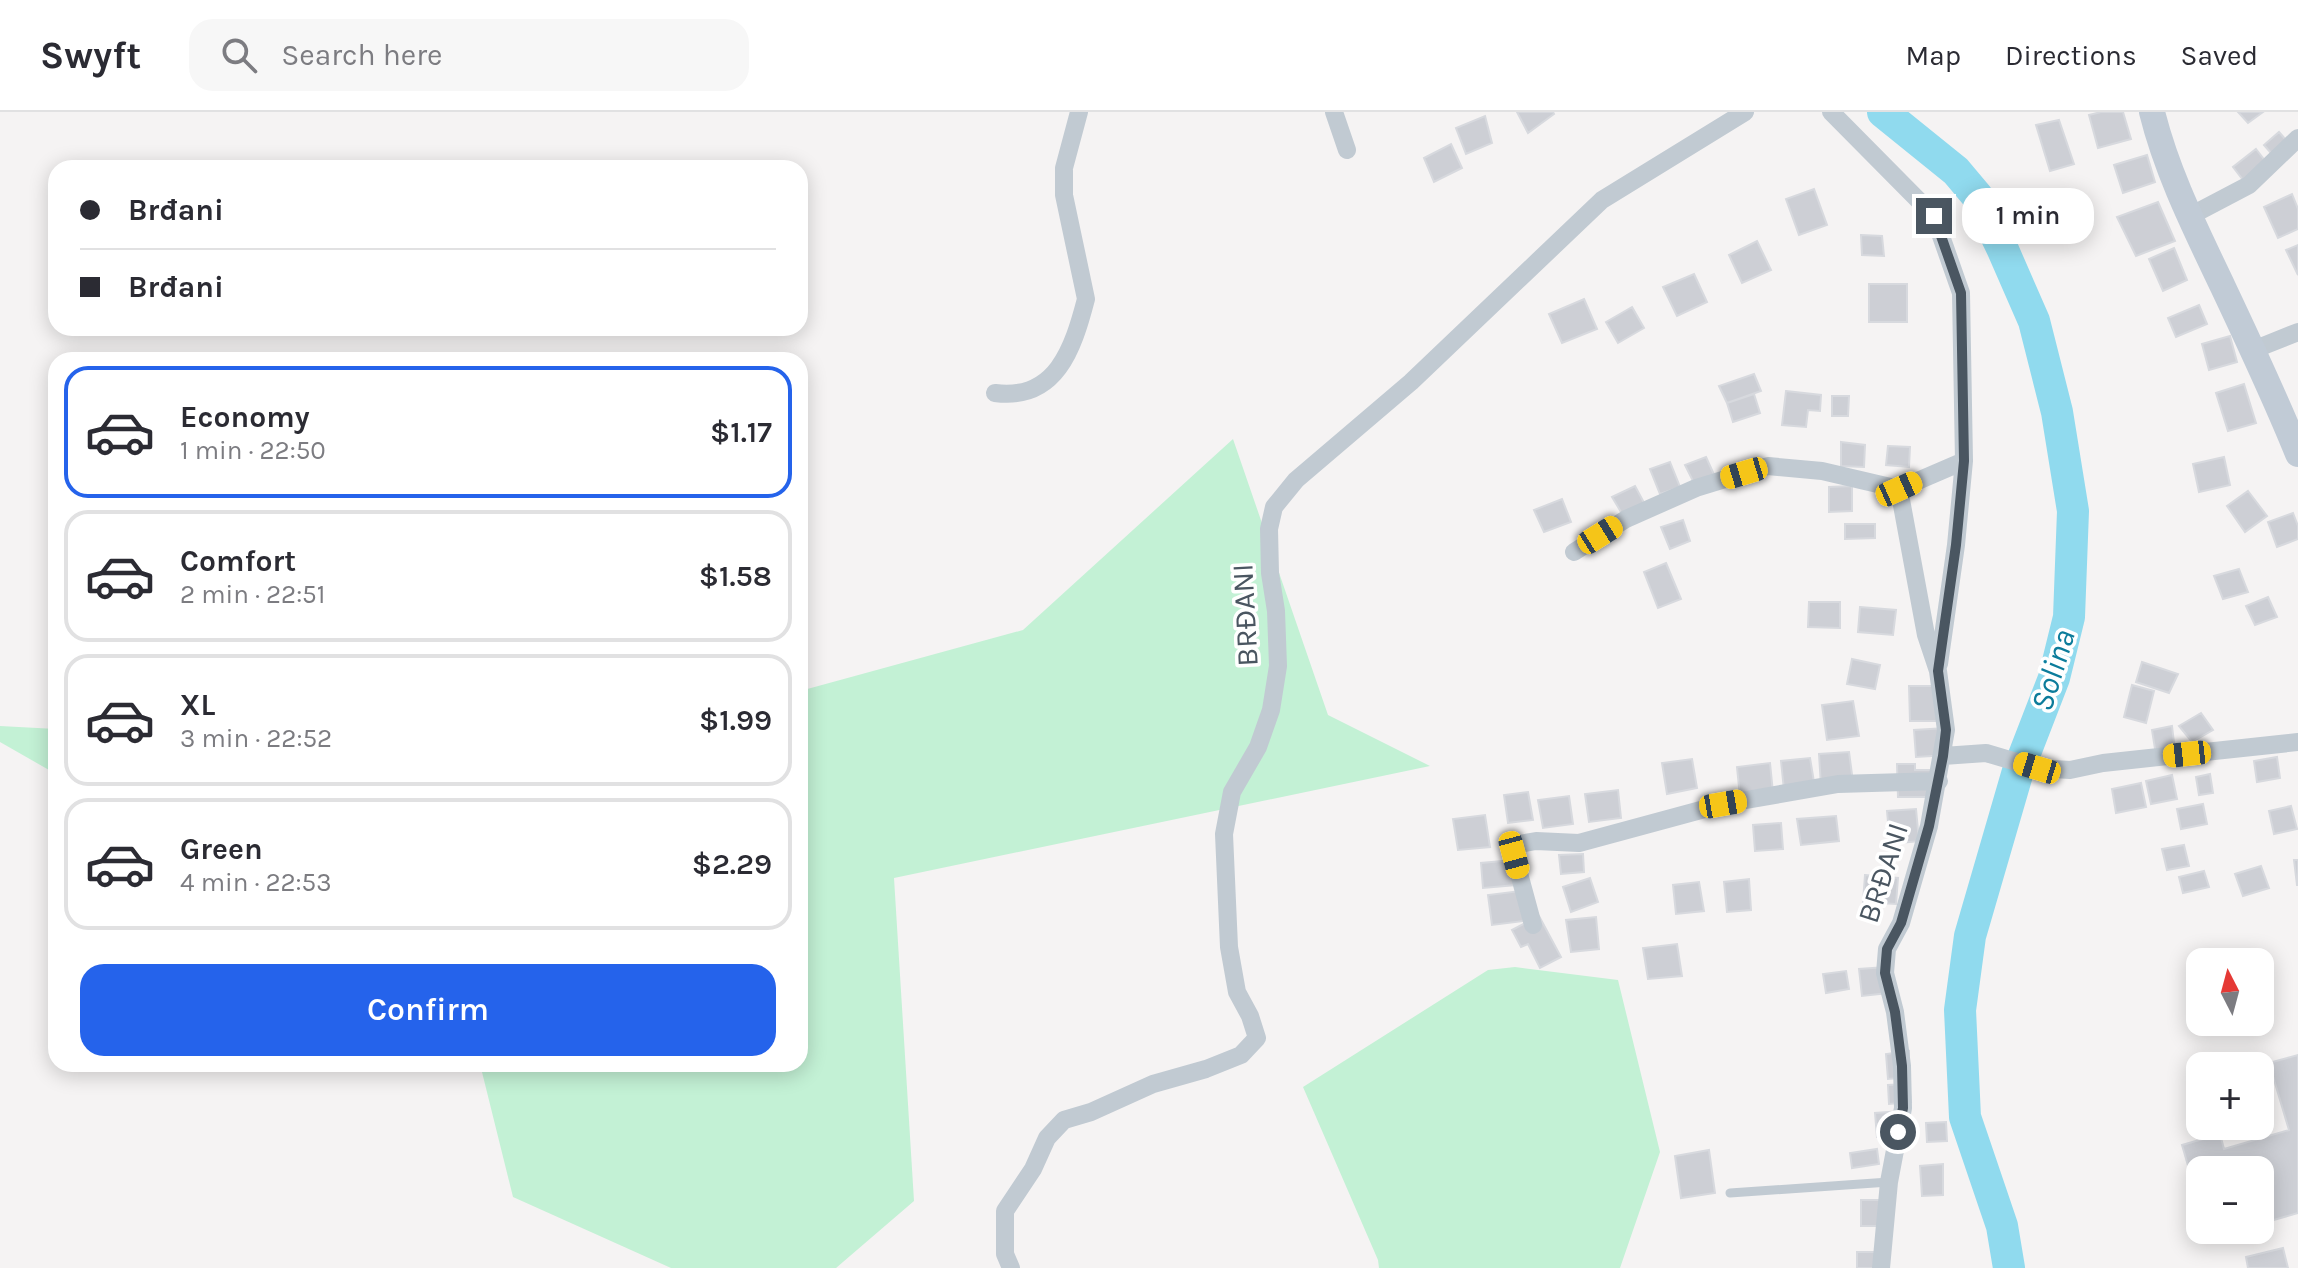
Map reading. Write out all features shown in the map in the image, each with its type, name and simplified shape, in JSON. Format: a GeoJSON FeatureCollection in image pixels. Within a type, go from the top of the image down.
{"type":"FeatureCollection","features":[{"type":"Feature","properties":{"kind":"main road"},"geometry":{"type":"LineString","coordinates":[[2152,112],[2159,142],[2190,216],[2298,454]]}},
{"type":"Feature","properties":{"kind":"street"},"geometry":{"type":"LineString","coordinates":[[995,393],[1015,396],[1036,390],[1054,374],[1070,348],[1082,315],[1086,299],[1064,195],[1064,168],[1079,112]]}},
{"type":"Feature","properties":{"kind":"street"},"geometry":{"type":"LineString","coordinates":[[1334,112],[1347,150]]}},
{"type":"Feature","properties":{"kind":"street","name":"BRĐANI"},"geometry":{"type":"LineString","coordinates":[[1011,1268],[1005,1254],[1005,1211],[1033,1169],[1047,1138],[1064,1120],[1091,1112],[1153,1084],[1241,1055],[1257,1038],[1237,992],[1229,947],[1224,834],[1232,792],[1258,747],[1271,710],[1278,666],[1276,611],[1270,573],[1269,529],[1274,507],[1296,480],[1411,382],[1602,200],[1745,112]]}},
{"type":"Feature","properties":{"kind":"street"},"geometry":{"type":"LineString","coordinates":[[1831,112],[1934,216],[1961,293],[1964,461],[1938,671]]}},
{"type":"Feature","properties":{"kind":"street"},"geometry":{"type":"LineString","coordinates":[[2190,216],[2249,185],[2298,138]]}},
{"type":"Feature","properties":{"kind":"street"},"geometry":{"type":"LineString","coordinates":[[2253,350],[2298,332]]}},
{"type":"Feature","properties":{"kind":"street"},"geometry":{"type":"LineString","coordinates":[[1574,552],[1626,519],[1696,488],[1768,466],[1822,471],[1899,489],[1964,461]]}},
{"type":"Feature","properties":{"kind":"street"},"geometry":{"type":"LineString","coordinates":[[1899,489],[1915,562],[1926,635],[1938,671]]}},
{"type":"Feature","properties":{"kind":"street","name":"BRĐANI"},"geometry":{"type":"LineString","coordinates":[[1881,1268],[1889,1182],[1903,1108],[1902,1066],[1895,1012],[1885,973],[1887,949],[1901,923],[1939,781],[1946,730],[1938,671]]}},
{"type":"Feature","properties":{"kind":"street"},"geometry":{"type":"LineString","coordinates":[[1943,756],[1986,753],[2037,768],[2070,770],[2103,763],[2298,742]]}},
{"type":"Feature","properties":{"kind":"street","name":"BRĐANI"},"geometry":{"type":"LineString","coordinates":[[1533,925],[1514,855],[1519,844],[1536,841],[1579,843],[1723,804],[1838,784],[1939,781]]}},
{"type":"Feature","properties":{"kind":"lane"},"geometry":{"type":"LineString","coordinates":[[1730,1193],[1889,1182]]}},
{"type":"Feature","properties":{"kind":"green space"},"geometry":{"type":"Polygon","coordinates":[[[1233,439],[1328,715],[1430,766],[894,878],[914,1201],[836,1268],[671,1268],[513,1197],[482,1072],[808,1072],[808,689],[1023,630],[1233,439]]]}},
{"type":"Feature","properties":{"kind":"green space"},"geometry":{"type":"Polygon","coordinates":[[[0,726],[48,729],[48,769],[0,742],[0,726]]]}},
{"type":"Feature","properties":{"kind":"green space"},"geometry":{"type":"Polygon","coordinates":[[[1515,967],[1618,980],[1660,1152],[1620,1268],[1379,1268],[1303,1087],[1488,970],[1515,967]]]}},
{"type":"Feature","properties":{"kind":"building"},"geometry":{"type":"Polygon","coordinates":[[[1517,112],[1553,112],[1554,114],[1528,133],[1517,112]]]}},
{"type":"Feature","properties":{"kind":"building"},"geometry":{"type":"Polygon","coordinates":[[[2123,112],[2131,139],[2098,148],[2089,115],[2123,112]]]}},
{"type":"Feature","properties":{"kind":"building"},"geometry":{"type":"Polygon","coordinates":[[[2238,112],[2263,112],[2248,123],[2238,112]]]}},
{"type":"Feature","properties":{"kind":"building"},"geometry":{"type":"Polygon","coordinates":[[[1485,116],[1492,143],[1466,154],[1456,128],[1485,116]]]}},
{"type":"Feature","properties":{"kind":"building"},"geometry":{"type":"Polygon","coordinates":[[[2059,120],[2074,164],[2050,171],[2036,125],[2059,120]]]}},
{"type":"Feature","properties":{"kind":"building"},"geometry":{"type":"Polygon","coordinates":[[[2279,132],[2293,148],[2278,161],[2264,145],[2279,132]]]}},
{"type":"Feature","properties":{"kind":"building"},"geometry":{"type":"Polygon","coordinates":[[[1451,144],[1462,168],[1434,182],[1424,158],[1451,144]]]}},
{"type":"Feature","properties":{"kind":"building"},"geometry":{"type":"Polygon","coordinates":[[[2256,149],[2273,171],[2250,189],[2233,167],[2256,149]]]}},
{"type":"Feature","properties":{"kind":"building"},"geometry":{"type":"Polygon","coordinates":[[[2147,155],[2155,182],[2123,193],[2114,165],[2147,155]]]}},
{"type":"Feature","properties":{"kind":"building"},"geometry":{"type":"Polygon","coordinates":[[[1814,189],[1827,225],[1799,235],[1786,199],[1814,189]]]}},
{"type":"Feature","properties":{"kind":"building"},"geometry":{"type":"Polygon","coordinates":[[[2292,194],[2298,209],[2298,229],[2278,238],[2264,207],[2292,194]]]}},
{"type":"Feature","properties":{"kind":"building"},"geometry":{"type":"Polygon","coordinates":[[[2158,202],[2175,241],[2136,256],[2117,217],[2158,202]]]}},
{"type":"Feature","properties":{"kind":"building"},"geometry":{"type":"Polygon","coordinates":[[[1861,235],[1882,236],[1884,256],[1862,255],[1861,235]]]}},
{"type":"Feature","properties":{"kind":"building"},"geometry":{"type":"Polygon","coordinates":[[[1757,241],[1771,270],[1742,283],[1729,255],[1757,241]]]}},
{"type":"Feature","properties":{"kind":"building"},"geometry":{"type":"Polygon","coordinates":[[[2298,245],[2298,275],[2286,250],[2298,245]]]}},
{"type":"Feature","properties":{"kind":"building"},"geometry":{"type":"Polygon","coordinates":[[[2174,248],[2187,280],[2163,291],[2149,259],[2174,248]]]}},
{"type":"Feature","properties":{"kind":"building"},"geometry":{"type":"Polygon","coordinates":[[[1694,274],[1707,302],[1677,316],[1663,287],[1694,274]]]}},
{"type":"Feature","properties":{"kind":"building"},"geometry":{"type":"Polygon","coordinates":[[[1869,284],[1907,284],[1907,322],[1869,322],[1869,284]]]}},
{"type":"Feature","properties":{"kind":"building"},"geometry":{"type":"Polygon","coordinates":[[[1584,299],[1597,329],[1562,343],[1549,314],[1584,299]]]}},
{"type":"Feature","properties":{"kind":"building"},"geometry":{"type":"Polygon","coordinates":[[[2199,305],[2207,324],[2176,337],[2168,318],[2199,305]]]}},
{"type":"Feature","properties":{"kind":"building"},"geometry":{"type":"Polygon","coordinates":[[[1632,307],[1644,328],[1618,343],[1606,322],[1632,307]]]}},
{"type":"Feature","properties":{"kind":"building"},"geometry":{"type":"Polygon","coordinates":[[[2230,336],[2237,362],[2209,370],[2202,344],[2230,336]]]}},
{"type":"Feature","properties":{"kind":"building"},"geometry":{"type":"Polygon","coordinates":[[[1754,374],[1761,391],[1727,403],[1719,386],[1754,374]]]}},
{"type":"Feature","properties":{"kind":"building"},"geometry":{"type":"Polygon","coordinates":[[[2244,384],[2256,423],[2228,431],[2216,393],[2244,384]]]}},
{"type":"Feature","properties":{"kind":"building"},"geometry":{"type":"Polygon","coordinates":[[[1786,391],[1821,395],[1820,411],[1808,410],[1806,427],[1782,425],[1786,391]]]}},
{"type":"Feature","properties":{"kind":"building"},"geometry":{"type":"Polygon","coordinates":[[[1754,394],[1760,413],[1733,422],[1727,403],[1754,394]]]}},
{"type":"Feature","properties":{"kind":"building"},"geometry":{"type":"Polygon","coordinates":[[[1832,396],[1849,396],[1848,416],[1832,416],[1832,396]]]}},
{"type":"Feature","properties":{"kind":"building"},"geometry":{"type":"Polygon","coordinates":[[[1841,442],[1865,445],[1864,467],[1841,466],[1841,442]]]}},
{"type":"Feature","properties":{"kind":"building"},"geometry":{"type":"Polygon","coordinates":[[[1888,446],[1910,447],[1909,467],[1886,465],[1888,446]]]}},
{"type":"Feature","properties":{"kind":"building"},"geometry":{"type":"Polygon","coordinates":[[[1706,457],[1716,479],[1696,487],[1685,465],[1706,457]]]}},
{"type":"Feature","properties":{"kind":"building"},"geometry":{"type":"Polygon","coordinates":[[[2224,457],[2230,485],[2199,492],[2193,464],[2224,457]]]}},
{"type":"Feature","properties":{"kind":"building"},"geometry":{"type":"Polygon","coordinates":[[[1670,462],[1680,487],[1660,494],[1650,469],[1670,462]]]}},
{"type":"Feature","properties":{"kind":"building"},"geometry":{"type":"Polygon","coordinates":[[[1635,486],[1649,512],[1627,522],[1612,497],[1635,486]]]}},
{"type":"Feature","properties":{"kind":"building"},"geometry":{"type":"Polygon","coordinates":[[[1852,486],[1852,511],[1829,512],[1829,487],[1852,486]]]}},
{"type":"Feature","properties":{"kind":"building"},"geometry":{"type":"Polygon","coordinates":[[[2248,491],[2267,516],[2245,532],[2227,506],[2248,491]]]}},
{"type":"Feature","properties":{"kind":"building"},"geometry":{"type":"Polygon","coordinates":[[[1562,499],[1571,522],[1544,532],[1534,510],[1562,499]]]}},
{"type":"Feature","properties":{"kind":"building"},"geometry":{"type":"Polygon","coordinates":[[[2293,513],[2298,526],[2298,539],[2277,547],[2268,522],[2293,513]]]}},
{"type":"Feature","properties":{"kind":"building"},"geometry":{"type":"Polygon","coordinates":[[[1683,520],[1690,541],[1670,549],[1661,527],[1683,520]]]}},
{"type":"Feature","properties":{"kind":"building"},"geometry":{"type":"Polygon","coordinates":[[[1845,524],[1875,524],[1875,538],[1845,539],[1845,524]]]}},
{"type":"Feature","properties":{"kind":"building"},"geometry":{"type":"Polygon","coordinates":[[[1666,563],[1681,599],[1658,608],[1644,572],[1666,563]]]}},
{"type":"Feature","properties":{"kind":"building"},"geometry":{"type":"Polygon","coordinates":[[[2239,569],[2248,592],[2223,599],[2214,576],[2239,569]]]}},
{"type":"Feature","properties":{"kind":"building"},"geometry":{"type":"Polygon","coordinates":[[[2268,597],[2277,617],[2255,625],[2246,606],[2268,597]]]}},
{"type":"Feature","properties":{"kind":"building"},"geometry":{"type":"Polygon","coordinates":[[[1809,602],[1840,602],[1840,628],[1808,627],[1809,602]]]}},
{"type":"Feature","properties":{"kind":"building"},"geometry":{"type":"Polygon","coordinates":[[[1860,607],[1896,610],[1893,635],[1858,632],[1860,607]]]}},
{"type":"Feature","properties":{"kind":"building"},"geometry":{"type":"Polygon","coordinates":[[[1852,659],[1880,665],[1875,689],[1847,684],[1852,659]]]}},
{"type":"Feature","properties":{"kind":"building"},"geometry":{"type":"Polygon","coordinates":[[[2142,662],[2178,674],[2169,693],[2136,682],[2142,662]]]}},
{"type":"Feature","properties":{"kind":"building"},"geometry":{"type":"Polygon","coordinates":[[[2132,685],[2154,691],[2146,723],[2124,717],[2132,685]]]}},
{"type":"Feature","properties":{"kind":"building"},"geometry":{"type":"Polygon","coordinates":[[[1909,686],[1939,686],[1942,721],[1910,721],[1909,686]]]}},
{"type":"Feature","properties":{"kind":"building"},"geometry":{"type":"Polygon","coordinates":[[[1853,701],[1859,736],[1827,740],[1822,705],[1853,701]]]}},
{"type":"Feature","properties":{"kind":"building"},"geometry":{"type":"Polygon","coordinates":[[[2201,713],[2213,730],[2192,742],[2179,726],[2201,713]]]}},
{"type":"Feature","properties":{"kind":"building"},"geometry":{"type":"Polygon","coordinates":[[[2172,726],[2175,751],[2156,755],[2152,730],[2172,726]]]}},
{"type":"Feature","properties":{"kind":"building"},"geometry":{"type":"Polygon","coordinates":[[[1946,728],[1948,755],[1916,757],[1914,730],[1946,728]]]}},
{"type":"Feature","properties":{"kind":"building"},"geometry":{"type":"Polygon","coordinates":[[[1849,752],[1853,782],[1821,786],[1819,754],[1849,752]]]}},
{"type":"Feature","properties":{"kind":"building"},"geometry":{"type":"Polygon","coordinates":[[[2277,757],[2280,778],[2257,782],[2254,761],[2277,757]]]}},
{"type":"Feature","properties":{"kind":"building"},"geometry":{"type":"Polygon","coordinates":[[[1810,758],[1815,788],[1784,790],[1781,761],[1810,758]]]}},
{"type":"Feature","properties":{"kind":"building"},"geometry":{"type":"Polygon","coordinates":[[[1692,759],[1697,788],[1667,794],[1662,763],[1692,759]]]}},
{"type":"Feature","properties":{"kind":"building"},"geometry":{"type":"Polygon","coordinates":[[[1770,763],[1773,793],[1740,797],[1737,767],[1770,763]]]}},
{"type":"Feature","properties":{"kind":"building"},"geometry":{"type":"Polygon","coordinates":[[[1897,764],[1915,764],[1915,770],[1934,770],[1934,797],[1898,797],[1897,764]]]}},
{"type":"Feature","properties":{"kind":"building"},"geometry":{"type":"Polygon","coordinates":[[[2210,774],[2213,793],[2199,795],[2196,777],[2210,774]]]}},
{"type":"Feature","properties":{"kind":"building"},"geometry":{"type":"Polygon","coordinates":[[[2172,775],[2177,799],[2151,804],[2146,781],[2172,775]]]}},
{"type":"Feature","properties":{"kind":"building"},"geometry":{"type":"Polygon","coordinates":[[[2141,783],[2146,807],[2116,813],[2112,789],[2141,783]]]}},
{"type":"Feature","properties":{"kind":"building"},"geometry":{"type":"Polygon","coordinates":[[[1618,790],[1621,818],[1589,822],[1585,794],[1618,790]]]}},
{"type":"Feature","properties":{"kind":"building"},"geometry":{"type":"Polygon","coordinates":[[[1528,792],[1533,820],[1508,823],[1504,795],[1528,792]]]}},
{"type":"Feature","properties":{"kind":"building"},"geometry":{"type":"Polygon","coordinates":[[[1569,796],[1573,824],[1543,828],[1538,800],[1569,796]]]}},
{"type":"Feature","properties":{"kind":"building"},"geometry":{"type":"Polygon","coordinates":[[[2203,804],[2207,824],[2181,829],[2177,809],[2203,804]]]}},
{"type":"Feature","properties":{"kind":"building"},"geometry":{"type":"Polygon","coordinates":[[[2291,806],[2297,829],[2274,834],[2269,811],[2291,806]]]}},
{"type":"Feature","properties":{"kind":"building"},"geometry":{"type":"Polygon","coordinates":[[[1916,809],[1919,841],[1890,844],[1887,811],[1916,809]]]}},
{"type":"Feature","properties":{"kind":"building"},"geometry":{"type":"Polygon","coordinates":[[[1485,815],[1490,847],[1458,850],[1453,819],[1485,815]]]}},
{"type":"Feature","properties":{"kind":"building"},"geometry":{"type":"Polygon","coordinates":[[[1836,816],[1839,841],[1801,845],[1797,819],[1836,816]]]}},
{"type":"Feature","properties":{"kind":"building"},"geometry":{"type":"Polygon","coordinates":[[[1781,823],[1783,849],[1755,851],[1753,825],[1781,823]]]}},
{"type":"Feature","properties":{"kind":"building"},"geometry":{"type":"Polygon","coordinates":[[[2184,845],[2189,866],[2167,870],[2162,849],[2184,845]]]}},
{"type":"Feature","properties":{"kind":"building"},"geometry":{"type":"Polygon","coordinates":[[[1583,854],[1584,872],[1561,874],[1559,855],[1583,854]]]}},
{"type":"Feature","properties":{"kind":"building"},"geometry":{"type":"Polygon","coordinates":[[[1513,860],[1516,885],[1483,888],[1481,863],[1513,860]]]}},
{"type":"Feature","properties":{"kind":"building"},"geometry":{"type":"Polygon","coordinates":[[[2294,860],[2298,860],[2298,885],[2297,885],[2294,860]]]}},
{"type":"Feature","properties":{"kind":"building"},"geometry":{"type":"Polygon","coordinates":[[[2261,866],[2269,888],[2243,896],[2235,874],[2261,866]]]}},
{"type":"Feature","properties":{"kind":"building"},"geometry":{"type":"Polygon","coordinates":[[[2204,871],[2209,887],[2183,893],[2179,877],[2204,871]]]}},
{"type":"Feature","properties":{"kind":"building"},"geometry":{"type":"Polygon","coordinates":[[[1865,875],[1898,878],[1896,904],[1863,902],[1865,875]]]}},
{"type":"Feature","properties":{"kind":"building"},"geometry":{"type":"Polygon","coordinates":[[[1590,878],[1598,902],[1571,912],[1563,887],[1590,878]]]}},
{"type":"Feature","properties":{"kind":"building"},"geometry":{"type":"Polygon","coordinates":[[[1749,879],[1751,910],[1727,912],[1724,882],[1749,879]]]}},
{"type":"Feature","properties":{"kind":"building"},"geometry":{"type":"Polygon","coordinates":[[[1699,882],[1704,911],[1676,914],[1673,885],[1699,882]]]}},
{"type":"Feature","properties":{"kind":"building"},"geometry":{"type":"Polygon","coordinates":[[[1520,891],[1524,921],[1492,925],[1488,895],[1520,891]]]}},
{"type":"Feature","properties":{"kind":"building"},"geometry":{"type":"Polygon","coordinates":[[[1539,916],[1561,957],[1540,968],[1528,944],[1521,947],[1512,930],[1539,916]]]}},
{"type":"Feature","properties":{"kind":"building"},"geometry":{"type":"Polygon","coordinates":[[[1596,917],[1599,949],[1571,952],[1566,920],[1596,917]]]}},
{"type":"Feature","properties":{"kind":"building"},"geometry":{"type":"Polygon","coordinates":[[[1677,944],[1682,976],[1648,979],[1643,948],[1677,944]]]}},
{"type":"Feature","properties":{"kind":"building"},"geometry":{"type":"Polygon","coordinates":[[[1886,967],[1888,993],[1862,996],[1859,969],[1886,967]]]}},
{"type":"Feature","properties":{"kind":"building"},"geometry":{"type":"Polygon","coordinates":[[[1846,971],[1849,989],[1826,993],[1823,974],[1846,971]]]}},
{"type":"Feature","properties":{"kind":"building"},"geometry":{"type":"Polygon","coordinates":[[[1909,1051],[1909,1077],[1888,1079],[1886,1054],[1909,1051]]]}},
{"type":"Feature","properties":{"kind":"building"},"geometry":{"type":"Polygon","coordinates":[[[2298,1055],[2298,1213],[2274,1220],[2274,1156],[2186,1156],[2186,1159],[2182,1145],[2199,1140],[2222,1140],[2224,1149],[2255,1140],[2274,1140],[2274,1134],[2289,1130],[2274,1080],[2274,1062],[2298,1055]]]}},
{"type":"Feature","properties":{"kind":"building"},"geometry":{"type":"Polygon","coordinates":[[[1909,1084],[1911,1102],[1889,1104],[1888,1085],[1909,1084]]]}},
{"type":"Feature","properties":{"kind":"building"},"geometry":{"type":"Polygon","coordinates":[[[1902,1111],[1905,1135],[1877,1137],[1875,1113],[1902,1111]]]}},
{"type":"Feature","properties":{"kind":"building"},"geometry":{"type":"Polygon","coordinates":[[[1946,1122],[1947,1141],[1927,1142],[1926,1123],[1946,1122]]]}},
{"type":"Feature","properties":{"kind":"building"},"geometry":{"type":"Polygon","coordinates":[[[1877,1149],[1879,1164],[1852,1168],[1850,1153],[1877,1149]]]}},
{"type":"Feature","properties":{"kind":"building"},"geometry":{"type":"Polygon","coordinates":[[[1709,1150],[1715,1193],[1681,1198],[1675,1156],[1709,1150]]]}},
{"type":"Feature","properties":{"kind":"building"},"geometry":{"type":"Polygon","coordinates":[[[1943,1164],[1943,1195],[1922,1196],[1920,1166],[1943,1164]]]}},
{"type":"Feature","properties":{"kind":"building"},"geometry":{"type":"Polygon","coordinates":[[[1861,1200],[1889,1200],[1889,1226],[1861,1226],[1861,1200]]]}},
{"type":"Feature","properties":{"kind":"building"},"geometry":{"type":"Polygon","coordinates":[[[2283,1248],[2288,1268],[2248,1268],[2246,1257],[2283,1248]]]}},
{"type":"Feature","properties":{"kind":"building"},"geometry":{"type":"Polygon","coordinates":[[[1857,1252],[1876,1252],[1876,1268],[1857,1268],[1857,1252]]]}},
{"type":"Feature","properties":{"kind":"waterway","name":"Solina"},"geometry":{"type":"LineString","coordinates":[[1883,112],[1956,171],[1977,196],[2003,250],[2034,321],[2057,412],[2073,511],[2069,617],[2054,678],[2018,771],[1970,936],[1960,1010],[1965,1117],[2002,1226],[2009,1268]]}},
{"type":"Feature","properties":{"kind":"route"},"geometry":{"type":"LineString","coordinates":[[1898,1132],[1903,1108],[1902,1066],[1895,1012],[1885,973],[1887,949],[1901,923],[1929,826],[1943,756],[1946,730],[1938,671],[1964,461],[1961,293],[1934,216]]}}]}
